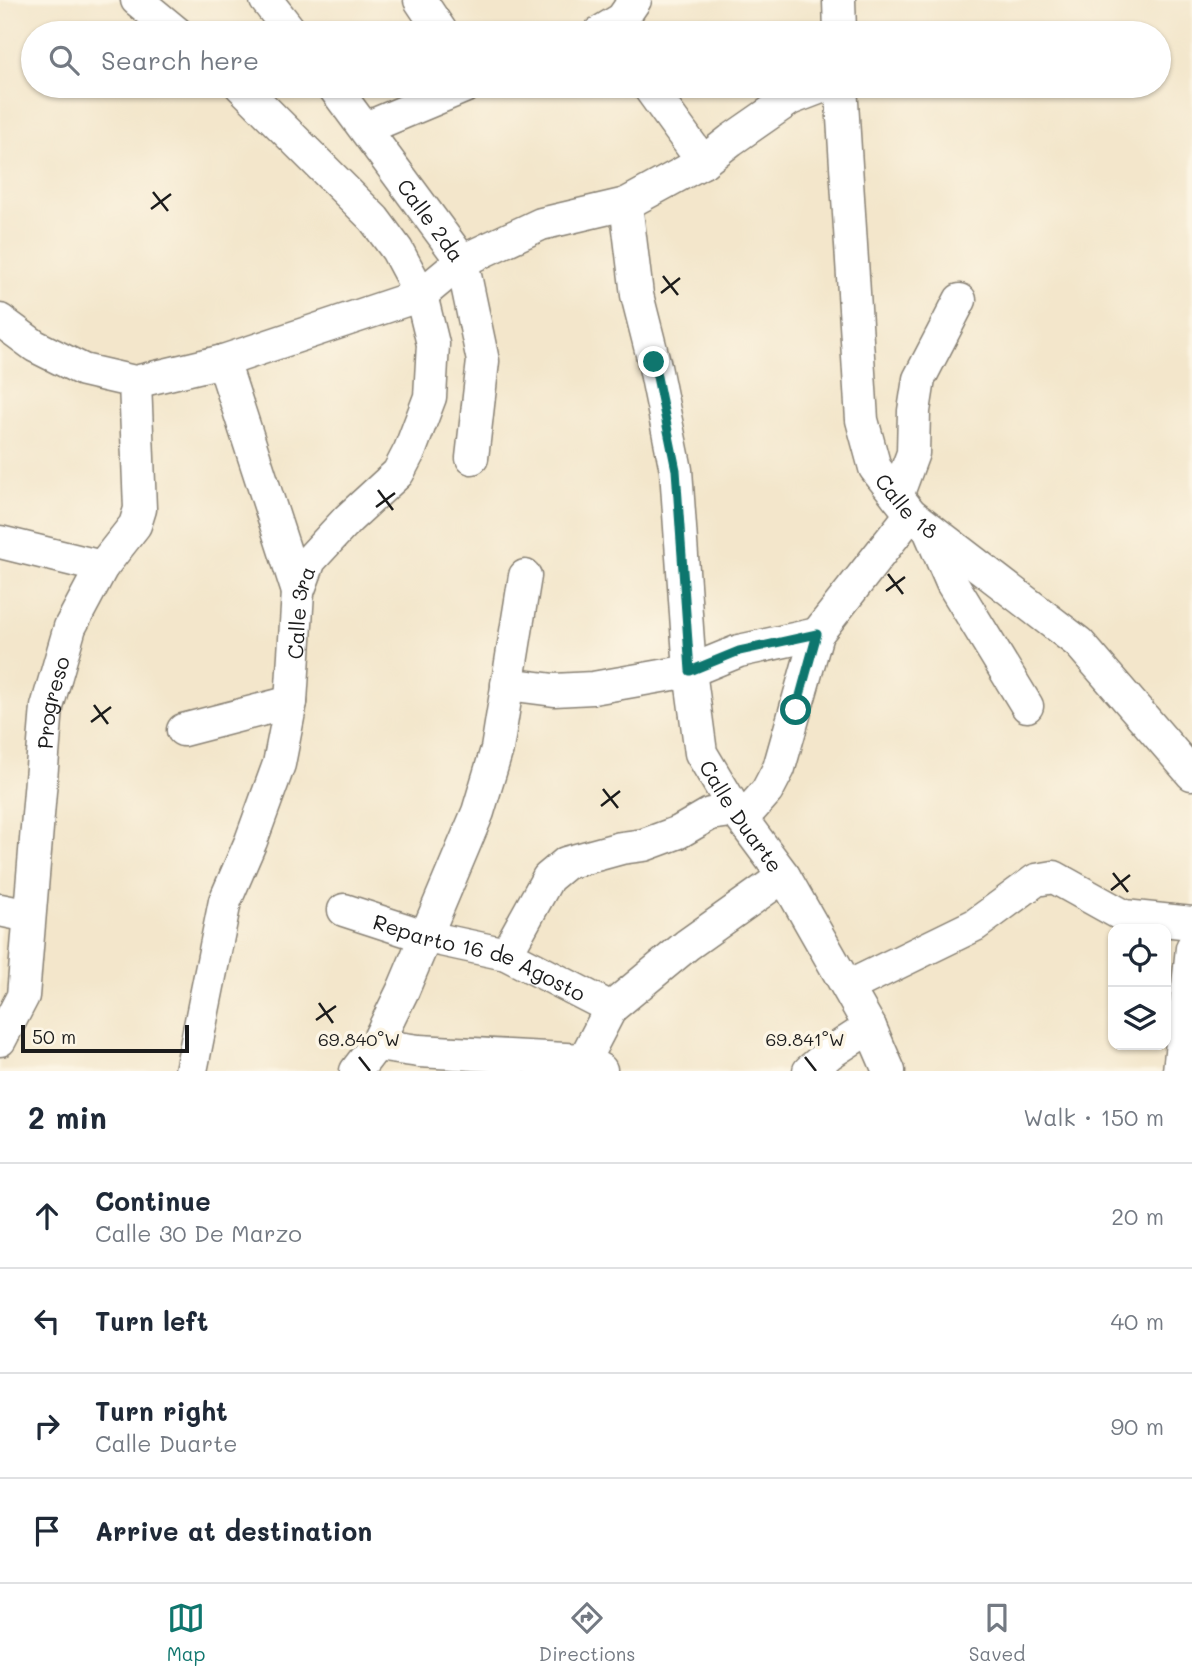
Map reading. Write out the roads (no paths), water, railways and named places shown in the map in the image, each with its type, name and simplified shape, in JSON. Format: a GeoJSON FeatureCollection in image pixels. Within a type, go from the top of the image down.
{"type":"FeatureCollection","features":[{"type":"Feature","properties":{"kind":"street"},"geometry":{"type":"LineString","coordinates":[[137,0],[162,21]]}},
{"type":"Feature","properties":{"kind":"street"},"geometry":{"type":"LineString","coordinates":[[266,0],[283,21]]}},
{"type":"Feature","properties":{"kind":"street"},"geometry":{"type":"LineString","coordinates":[[420,0],[434,21]]}},
{"type":"Feature","properties":{"kind":"street"},"geometry":{"type":"LineString","coordinates":[[839,0],[840,21]]}},
{"type":"Feature","properties":{"kind":"street","name":"Calle 3ra"},"geometry":{"type":"LineString","coordinates":[[191,1071],[225,901],[251,841],[279,764],[291,702],[298,592],[310,560],[348,519],[398,473],[410,450],[430,397],[433,344],[421,295],[397,250],[374,219],[253,98]]}},
{"type":"Feature","properties":{"kind":"street","name":"Calle 2da"},"geometry":{"type":"LineString","coordinates":[[342,98],[462,261],[483,361],[472,458]]}},
{"type":"Feature","properties":{"kind":"street"},"geometry":{"type":"LineString","coordinates":[[366,128],[437,98]]}},
{"type":"Feature","properties":{"kind":"street"},"geometry":{"type":"LineString","coordinates":[[657,98],[703,162]]}},
{"type":"Feature","properties":{"kind":"street"},"geometry":{"type":"LineString","coordinates":[[0,320],[35,346],[83,370],[135,382],[223,361],[421,295],[462,261],[541,224],[626,204],[703,162],[793,98]]}},
{"type":"Feature","properties":{"kind":"street","name":"Calle 18"},"geometry":{"type":"LineString","coordinates":[[842,98],[862,420],[875,468],[912,512],[1079,643],[1192,774]]}},
{"type":"Feature","properties":{"kind":"street","name":"Calle Duarte"},"geometry":{"type":"LineString","coordinates":[[626,204],[637,295],[676,470],[690,671],[701,753],[735,810],[784,876],[870,1027],[890,1071]]}},
{"type":"Feature","properties":{"kind":"street"},"geometry":{"type":"LineString","coordinates":[[961,300],[919,379],[914,411],[912,512],[1027,706]]}},
{"type":"Feature","properties":{"kind":"street"},"geometry":{"type":"LineString","coordinates":[[223,361],[298,592]]}},
{"type":"Feature","properties":{"kind":"street","name":"Progreso"},"geometry":{"type":"LineString","coordinates":[[0,1040],[23,996],[15,913],[47,707],[70,627],[102,567],[135,524],[140,509],[135,382]]}},
{"type":"Feature","properties":{"kind":"street"},"geometry":{"type":"LineString","coordinates":[[506,954],[548,878],[566,863],[621,848],[645,845],[679,832],[710,814],[752,808],[767,791],[779,768],[817,634],[912,512]]}},
{"type":"Feature","properties":{"kind":"street"},"geometry":{"type":"LineString","coordinates":[[0,542],[102,567]]}},
{"type":"Feature","properties":{"kind":"street"},"geometry":{"type":"LineString","coordinates":[[356,1071],[376,1045],[427,937],[478,813],[497,749],[526,576]]}},
{"type":"Feature","properties":{"kind":"street"},"geometry":{"type":"LineString","coordinates":[[507,684],[554,690],[593,688],[690,671],[739,651],[817,634]]}},
{"type":"Feature","properties":{"kind":"street"},"geometry":{"type":"LineString","coordinates":[[183,730],[291,702]]}},
{"type":"Feature","properties":{"kind":"street"},"geometry":{"type":"LineString","coordinates":[[376,1045],[593,1065],[611,1008],[687,945],[784,876]]}},
{"type":"Feature","properties":{"kind":"street"},"geometry":{"type":"LineString","coordinates":[[848,987],[975,925],[1036,880],[1045,877],[1054,877],[1124,916],[1192,923]]}},
{"type":"Feature","properties":{"kind":"street","name":"Reparto 16 de Agosto"},"geometry":{"type":"LineString","coordinates":[[344,911],[427,937],[506,954],[611,1008]]}},
{"type":"Feature","properties":{"kind":"street"},"geometry":{"type":"LineString","coordinates":[[1179,1071],[1192,948]]}},
{"type":"Feature","properties":{"kind":"street"},"geometry":{"type":"LineString","coordinates":[[809,1071],[830,1053],[870,1027]]}}]}
